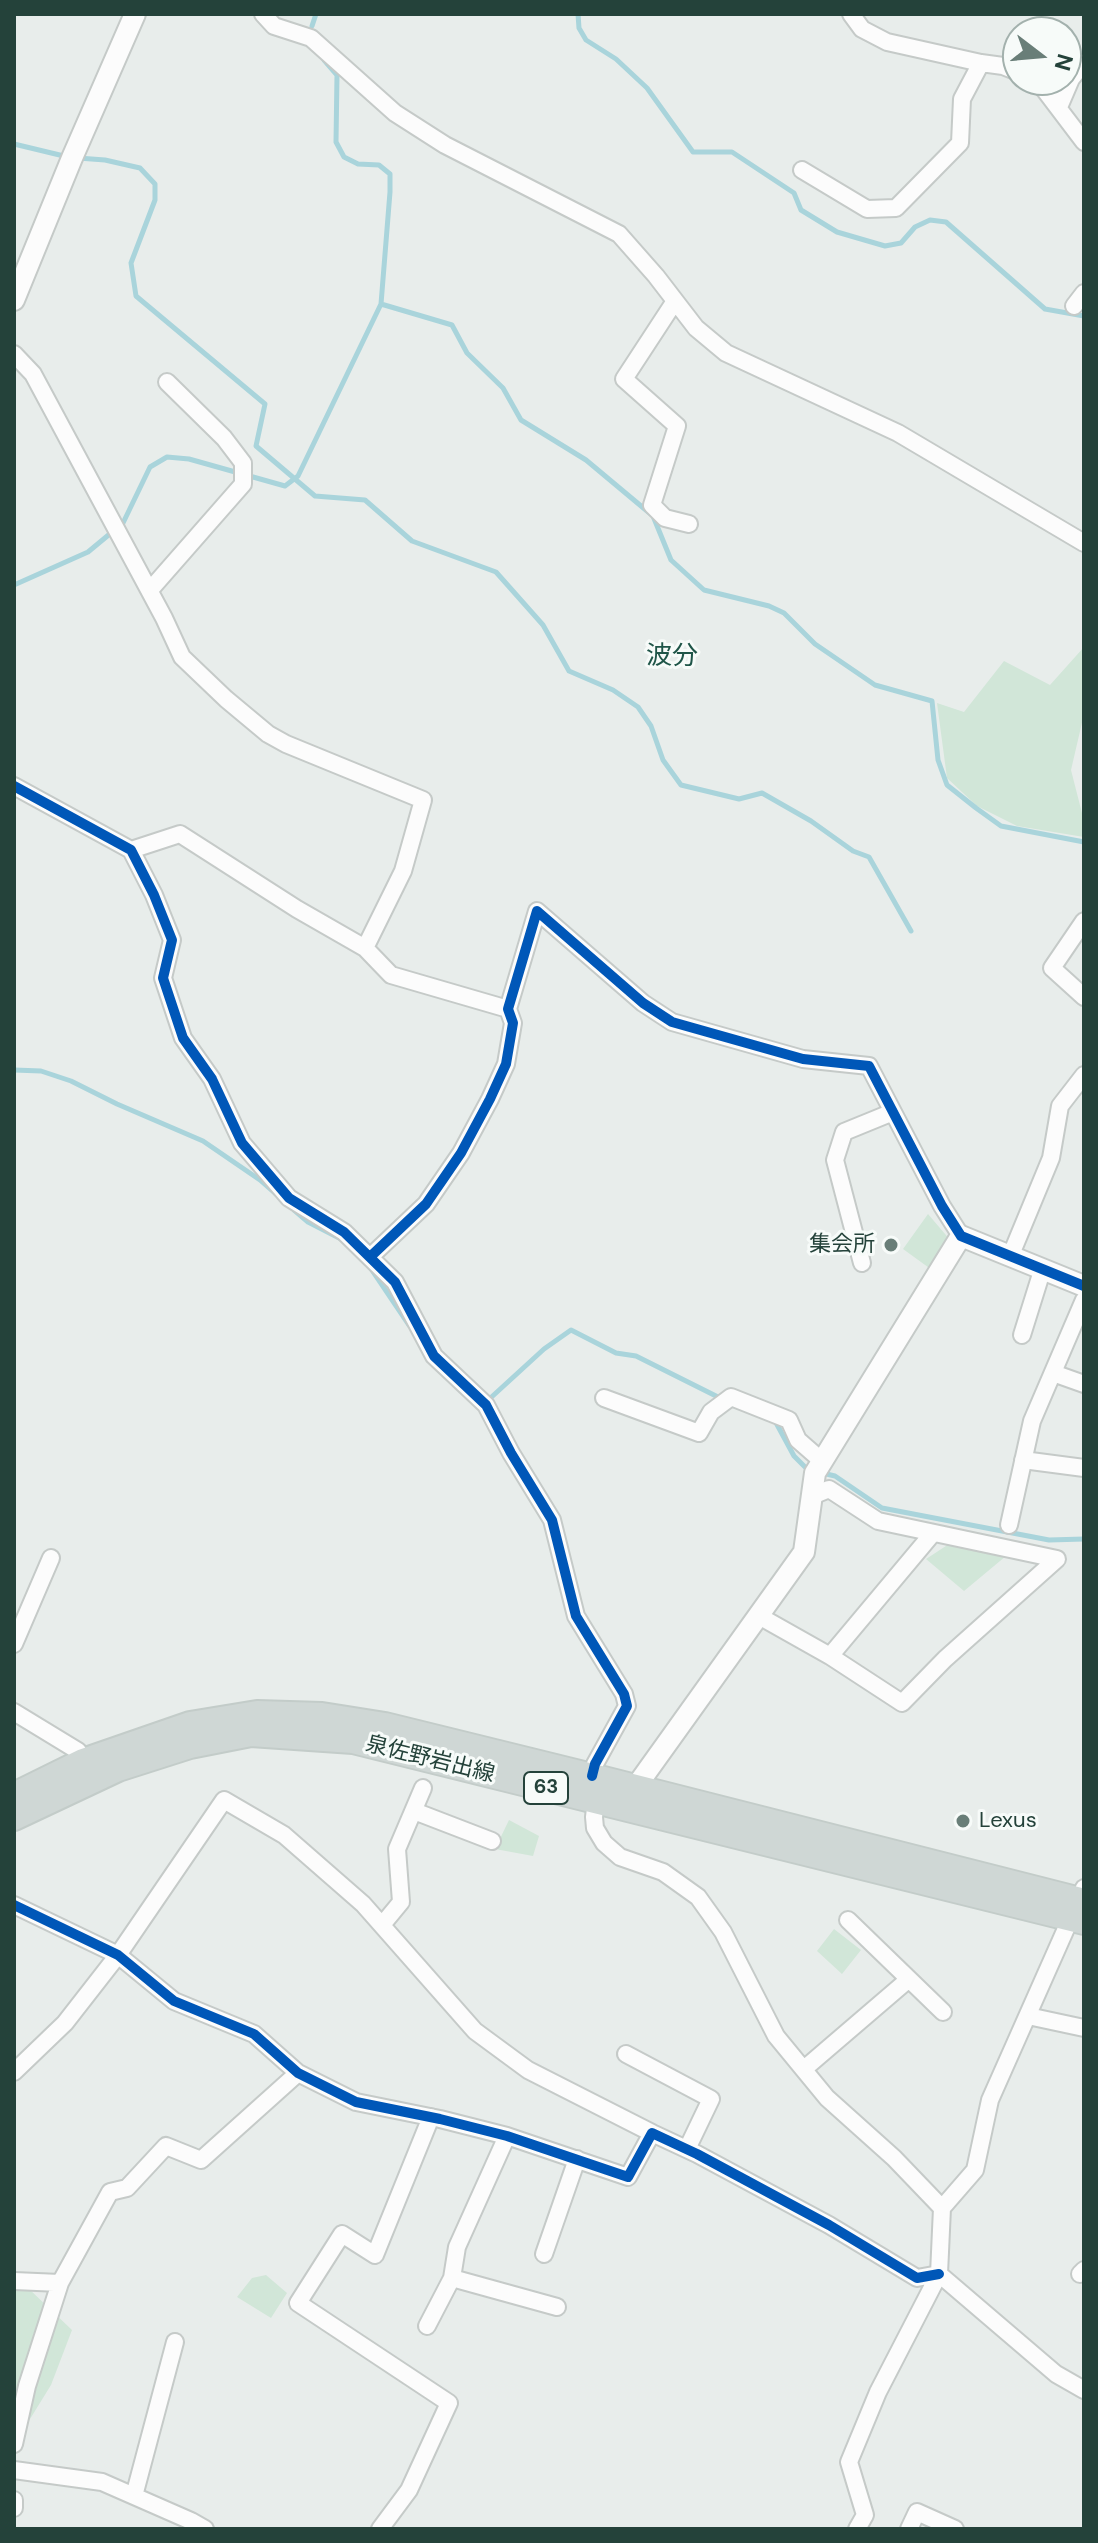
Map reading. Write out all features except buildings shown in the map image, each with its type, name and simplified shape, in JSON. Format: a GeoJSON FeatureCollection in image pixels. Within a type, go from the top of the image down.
{"type":"FeatureCollection","features":[{"type":"Feature","properties":{"kind":"main road","name":"泉佐野岩出線"},"geometry":{"type":"LineString","coordinates":[[14,1795],[83,1761],[190,1724],[257,1713],[322,1715],[385,1725],[592,1776],[631,1797],[1080,1906]]}},
{"type":"Feature","properties":{"kind":"main road","name":"泉佐野岩出線"},"geometry":{"type":"LineString","coordinates":[[14,1818],[118,1769],[190,1746],[251,1734],[353,1741],[596,1800],[631,1797]]}},
{"type":"Feature","properties":{"kind":"street"},"geometry":{"type":"LineString","coordinates":[[14,300],[135,14]]}},
{"type":"Feature","properties":{"kind":"street"},"geometry":{"type":"LineString","coordinates":[[263,14],[274,26],[311,38],[395,113],[445,145],[619,234],[696,328],[726,353],[898,433],[1084,543]]}},
{"type":"Feature","properties":{"kind":"street"},"geometry":{"type":"LineString","coordinates":[[851,14],[862,29],[887,42],[1002,66]]}},
{"type":"Feature","properties":{"kind":"street"},"geometry":{"type":"LineString","coordinates":[[802,170],[867,209],[896,208],[960,143],[962,99],[981,63]]}},
{"type":"Feature","properties":{"kind":"street"},"geometry":{"type":"LineString","coordinates":[[1059,107],[1071,79],[1084,63]]}},
{"type":"Feature","properties":{"kind":"street"},"geometry":{"type":"LineString","coordinates":[[1050,96],[1084,142]]}},
{"type":"Feature","properties":{"kind":"street"},"geometry":{"type":"LineString","coordinates":[[675,301],[624,379],[677,426],[652,505],[665,518],[689,524]]}},
{"type":"Feature","properties":{"kind":"street"},"geometry":{"type":"LineString","coordinates":[[14,354],[33,374],[150,590],[182,657],[268,734],[423,800],[403,871],[365,948]]}},
{"type":"Feature","properties":{"kind":"street"},"geometry":{"type":"LineString","coordinates":[[150,590],[243,484],[243,463],[224,438],[167,382]]}},
{"type":"Feature","properties":{"kind":"street"},"geometry":{"type":"LineString","coordinates":[[14,786],[131,850],[172,940],[163,978],[183,1038],[212,1079],[242,1143],[289,1198],[344,1232],[395,1282],[434,1356],[486,1405],[552,1520],[576,1616],[624,1694],[627,1706],[595,1764],[592,1776]]}},
{"type":"Feature","properties":{"kind":"street"},"geometry":{"type":"LineString","coordinates":[[131,850],[180,834],[297,909],[365,948],[391,975],[508,1009]]}},
{"type":"Feature","properties":{"kind":"street"},"geometry":{"type":"LineString","coordinates":[[370,1257],[426,1204],[461,1153],[506,1064],[513,1023],[508,1009],[537,911],[643,1003],[672,1022],[803,1059],[869,1066],[942,1206],[961,1236],[1083,1288],[1053,1373],[1032,1421],[1009,1525]]}},
{"type":"Feature","properties":{"kind":"street"},"geometry":{"type":"LineString","coordinates":[[1084,921],[1052,968],[1084,997]]}},
{"type":"Feature","properties":{"kind":"street"},"geometry":{"type":"LineString","coordinates":[[1010,1257],[1051,1158],[1060,1106],[1084,1075]]}},
{"type":"Feature","properties":{"kind":"street"},"geometry":{"type":"LineString","coordinates":[[862,1263],[835,1160],[844,1132],[893,1112]]}},
{"type":"Feature","properties":{"kind":"street"},"geometry":{"type":"LineString","coordinates":[[631,1797],[804,1552],[815,1473],[961,1236]]}},
{"type":"Feature","properties":{"kind":"street"},"geometry":{"type":"LineString","coordinates":[[1022,1335],[1042,1271]]}},
{"type":"Feature","properties":{"kind":"street"},"geometry":{"type":"LineString","coordinates":[[1053,1373],[1084,1384]]}},
{"type":"Feature","properties":{"kind":"street"},"geometry":{"type":"LineString","coordinates":[[604,1398],[699,1433],[711,1412],[731,1397],[789,1420],[798,1440],[822,1461]]}},
{"type":"Feature","properties":{"kind":"street"},"geometry":{"type":"LineString","coordinates":[[1023,1460],[1084,1468]]}},
{"type":"Feature","properties":{"kind":"street"},"geometry":{"type":"LineString","coordinates":[[759,1616],[830,1656],[902,1703],[945,1659],[1057,1559],[878,1521],[829,1489],[812,1496]]}},
{"type":"Feature","properties":{"kind":"street"},"geometry":{"type":"LineString","coordinates":[[830,1656],[933,1533]]}},
{"type":"Feature","properties":{"kind":"street"},"geometry":{"type":"LineString","coordinates":[[14,1644],[51,1558]]}},
{"type":"Feature","properties":{"kind":"street"},"geometry":{"type":"LineString","coordinates":[[14,1712],[78,1751],[83,1761]]}},
{"type":"Feature","properties":{"kind":"street"},"geometry":{"type":"LineString","coordinates":[[382,1925],[401,1902],[397,1849],[423,1788]]}},
{"type":"Feature","properties":{"kind":"street"},"geometry":{"type":"LineString","coordinates":[[14,2072],[65,2023],[118,1955],[224,1800],[284,1835],[363,1904],[475,2031],[528,2070],[687,2149],[829,2225],[917,2278],[939,2274]]}},
{"type":"Feature","properties":{"kind":"street"},"geometry":{"type":"LineString","coordinates":[[596,1800],[595,1828],[604,1843],[620,1857],[663,1872],[698,1897],[723,1932],[776,2036],[827,2098],[894,2158],[942,2208]]}},
{"type":"Feature","properties":{"kind":"street"},"geometry":{"type":"LineString","coordinates":[[414,1811],[492,1841]]}},
{"type":"Feature","properties":{"kind":"street"},"geometry":{"type":"LineString","coordinates":[[14,1905],[118,1955],[174,2001],[254,2034],[298,2073],[356,2102],[507,2136],[628,2177],[652,2133]]}},
{"type":"Feature","properties":{"kind":"street"},"geometry":{"type":"LineString","coordinates":[[857,2529],[865,2515],[849,2462],[878,2392],[939,2274],[942,2208],[975,2170],[990,2100],[1080,1906]]}},
{"type":"Feature","properties":{"kind":"street"},"geometry":{"type":"LineString","coordinates":[[848,1920],[943,2012]]}},
{"type":"Feature","properties":{"kind":"street"},"geometry":{"type":"LineString","coordinates":[[804,2069],[909,1979]]}},
{"type":"Feature","properties":{"kind":"street"},"geometry":{"type":"LineString","coordinates":[[1028,2016],[1084,2028]]}},
{"type":"Feature","properties":{"kind":"street"},"geometry":{"type":"LineString","coordinates":[[626,2054],[711,2099],[687,2149]]}},
{"type":"Feature","properties":{"kind":"street"},"geometry":{"type":"LineString","coordinates":[[14,2444],[27,2386],[60,2283],[110,2192],[127,2188],[166,2146],[201,2160],[298,2073]]}},
{"type":"Feature","properties":{"kind":"street"},"geometry":{"type":"LineString","coordinates":[[380,2529],[409,2490],[449,2403],[298,2303],[342,2234],[375,2255],[431,2117]]}},
{"type":"Feature","properties":{"kind":"street"},"geometry":{"type":"LineString","coordinates":[[427,2326],[452,2278],[457,2247],[507,2136]]}},
{"type":"Feature","properties":{"kind":"street"},"geometry":{"type":"LineString","coordinates":[[544,2254],[577,2159]]}},
{"type":"Feature","properties":{"kind":"street"},"geometry":{"type":"LineString","coordinates":[[939,2274],[1056,2374],[1084,2390]]}},
{"type":"Feature","properties":{"kind":"street"},"geometry":{"type":"LineString","coordinates":[[452,2278],[557,2307]]}},
{"type":"Feature","properties":{"kind":"street"},"geometry":{"type":"LineString","coordinates":[[14,2281],[60,2283]]}},
{"type":"Feature","properties":{"kind":"street"},"geometry":{"type":"LineString","coordinates":[[134,2496],[175,2342]]}},
{"type":"Feature","properties":{"kind":"street"},"geometry":{"type":"LineString","coordinates":[[14,2470],[102,2482],[205,2529]]}},
{"type":"Feature","properties":{"kind":"street"},"geometry":{"type":"LineString","coordinates":[[14,2500],[14,2508]]}},
{"type":"Feature","properties":{"kind":"street"},"geometry":{"type":"LineString","coordinates":[[909,2529],[917,2512],[955,2529]]}},
{"type":"Feature","properties":{"kind":"green space"},"geometry":{"type":"Polygon","coordinates":[[[1084,647],[1084,714],[1071,770],[1084,821],[1084,837],[1017,826],[977,806],[947,778],[937,703],[964,712],[1004,661],[1050,685],[1084,647]]]}},
{"type":"Feature","properties":{"kind":"green space"},"geometry":{"type":"Polygon","coordinates":[[[928,1214],[951,1241],[932,1270],[903,1249],[928,1214]]]}},
{"type":"Feature","properties":{"kind":"green space"},"geometry":{"type":"Polygon","coordinates":[[[949,1544],[1006,1556],[964,1591],[926,1559],[949,1544]]]}},
{"type":"Feature","properties":{"kind":"green space"},"geometry":{"type":"Polygon","coordinates":[[[509,1820],[539,1836],[533,1856],[495,1849],[509,1820]]]}},
{"type":"Feature","properties":{"kind":"green space"},"geometry":{"type":"Polygon","coordinates":[[[834,1929],[861,1950],[842,1974],[817,1951],[834,1929]]]}},
{"type":"Feature","properties":{"kind":"green space"},"geometry":{"type":"Polygon","coordinates":[[[266,2275],[287,2293],[271,2318],[237,2297],[252,2278],[266,2275]]]}},
{"type":"Feature","properties":{"kind":"green space"},"geometry":{"type":"Polygon","coordinates":[[[14,2288],[28,2288],[72,2330],[51,2385],[14,2445],[14,2288]]]}},
{"type":"Feature","properties":{"kind":"waterway"},"geometry":{"type":"LineString","coordinates":[[312,26],[316,14]]}},
{"type":"Feature","properties":{"kind":"waterway"},"geometry":{"type":"LineString","coordinates":[[578,14],[579,28],[586,40],[616,59],[647,88],[693,152],[732,152],[794,193],[801,210],[837,232],[885,246],[901,243],[915,227],[930,220],[946,222],[1045,309],[1084,316]]}},
{"type":"Feature","properties":{"kind":"waterway"},"geometry":{"type":"LineString","coordinates":[[14,585],[88,552],[123,523],[150,467],[167,457],[189,459],[285,486],[298,476],[381,304],[390,192],[390,174],[379,165],[358,164],[344,157],[336,142],[337,75],[324,60]]}},
{"type":"Feature","properties":{"kind":"waterway"},"geometry":{"type":"LineString","coordinates":[[14,144],[68,157]]}},
{"type":"Feature","properties":{"kind":"waterway"},"geometry":{"type":"LineString","coordinates":[[78,158],[140,168],[155,184],[155,200],[131,263],[136,296],[265,404],[256,446],[315,496],[365,500],[412,541],[496,572],[543,625],[569,671],[613,690],[638,707],[651,726],[663,760],[681,785],[739,799],[762,793],[811,821],[853,851],[869,857],[911,931]]}},
{"type":"Feature","properties":{"kind":"waterway"},"geometry":{"type":"LineString","coordinates":[[381,304],[452,325],[467,353],[503,388],[521,420],[586,460],[653,516],[671,560],[704,590],[769,606],[784,613],[815,644],[875,685],[932,701],[938,760],[947,785],[976,808],[1001,826],[1084,842]]}},
{"type":"Feature","properties":{"kind":"waterway"},"geometry":{"type":"LineString","coordinates":[[14,1070],[41,1071],[71,1081],[203,1141],[277,1195]]}},
{"type":"Feature","properties":{"kind":"waterway"},"geometry":{"type":"LineString","coordinates":[[294,1210],[308,1222],[343,1240]]}},
{"type":"Feature","properties":{"kind":"waterway"},"geometry":{"type":"LineString","coordinates":[[370,1267],[409,1325]]}},
{"type":"Feature","properties":{"kind":"waterway"},"geometry":{"type":"LineString","coordinates":[[485,1403],[544,1349],[571,1330],[616,1353],[636,1356],[724,1400]]}},
{"type":"Feature","properties":{"kind":"waterway"},"geometry":{"type":"LineString","coordinates":[[774,1419],[794,1456],[813,1470]]}},
{"type":"Feature","properties":{"kind":"waterway"},"geometry":{"type":"LineString","coordinates":[[822,1473],[835,1476],[882,1508],[1049,1540],[1084,1539]]}},
{"type":"Feature","properties":{"kind":"cycle path"},"geometry":{"type":"LineString","coordinates":[[14,786],[131,850],[172,940],[163,978],[183,1038],[212,1079],[242,1143],[289,1198],[344,1232],[395,1282],[434,1356],[486,1405],[552,1520],[576,1616],[624,1694],[627,1706],[595,1764],[592,1776]]}},
{"type":"Feature","properties":{"kind":"cycle path"},"geometry":{"type":"LineString","coordinates":[[370,1257],[426,1204],[461,1153],[490,1099],[506,1064],[513,1023],[508,1009],[537,911],[643,1003],[672,1022],[803,1059],[869,1066],[942,1206],[961,1236],[1084,1286]]}},
{"type":"Feature","properties":{"kind":"cycle path"},"geometry":{"type":"LineString","coordinates":[[14,1905],[118,1955],[174,2001],[254,2034],[298,2073],[356,2102],[507,2136],[628,2177],[652,2133],[829,2225],[917,2278],[939,2274]]}},
{"type":"Feature","properties":{"kind":"place","name":"集会所"},"geometry":{"type":"Point","coordinates":[891,1245]}},
{"type":"Feature","properties":{"kind":"place","name":"Lexus"},"geometry":{"type":"Point","coordinates":[963,1821]}},
{"type":"Feature","properties":{"kind":"district","name":"波分"},"geometry":{"type":"Point","coordinates":[672,657]}}]}
